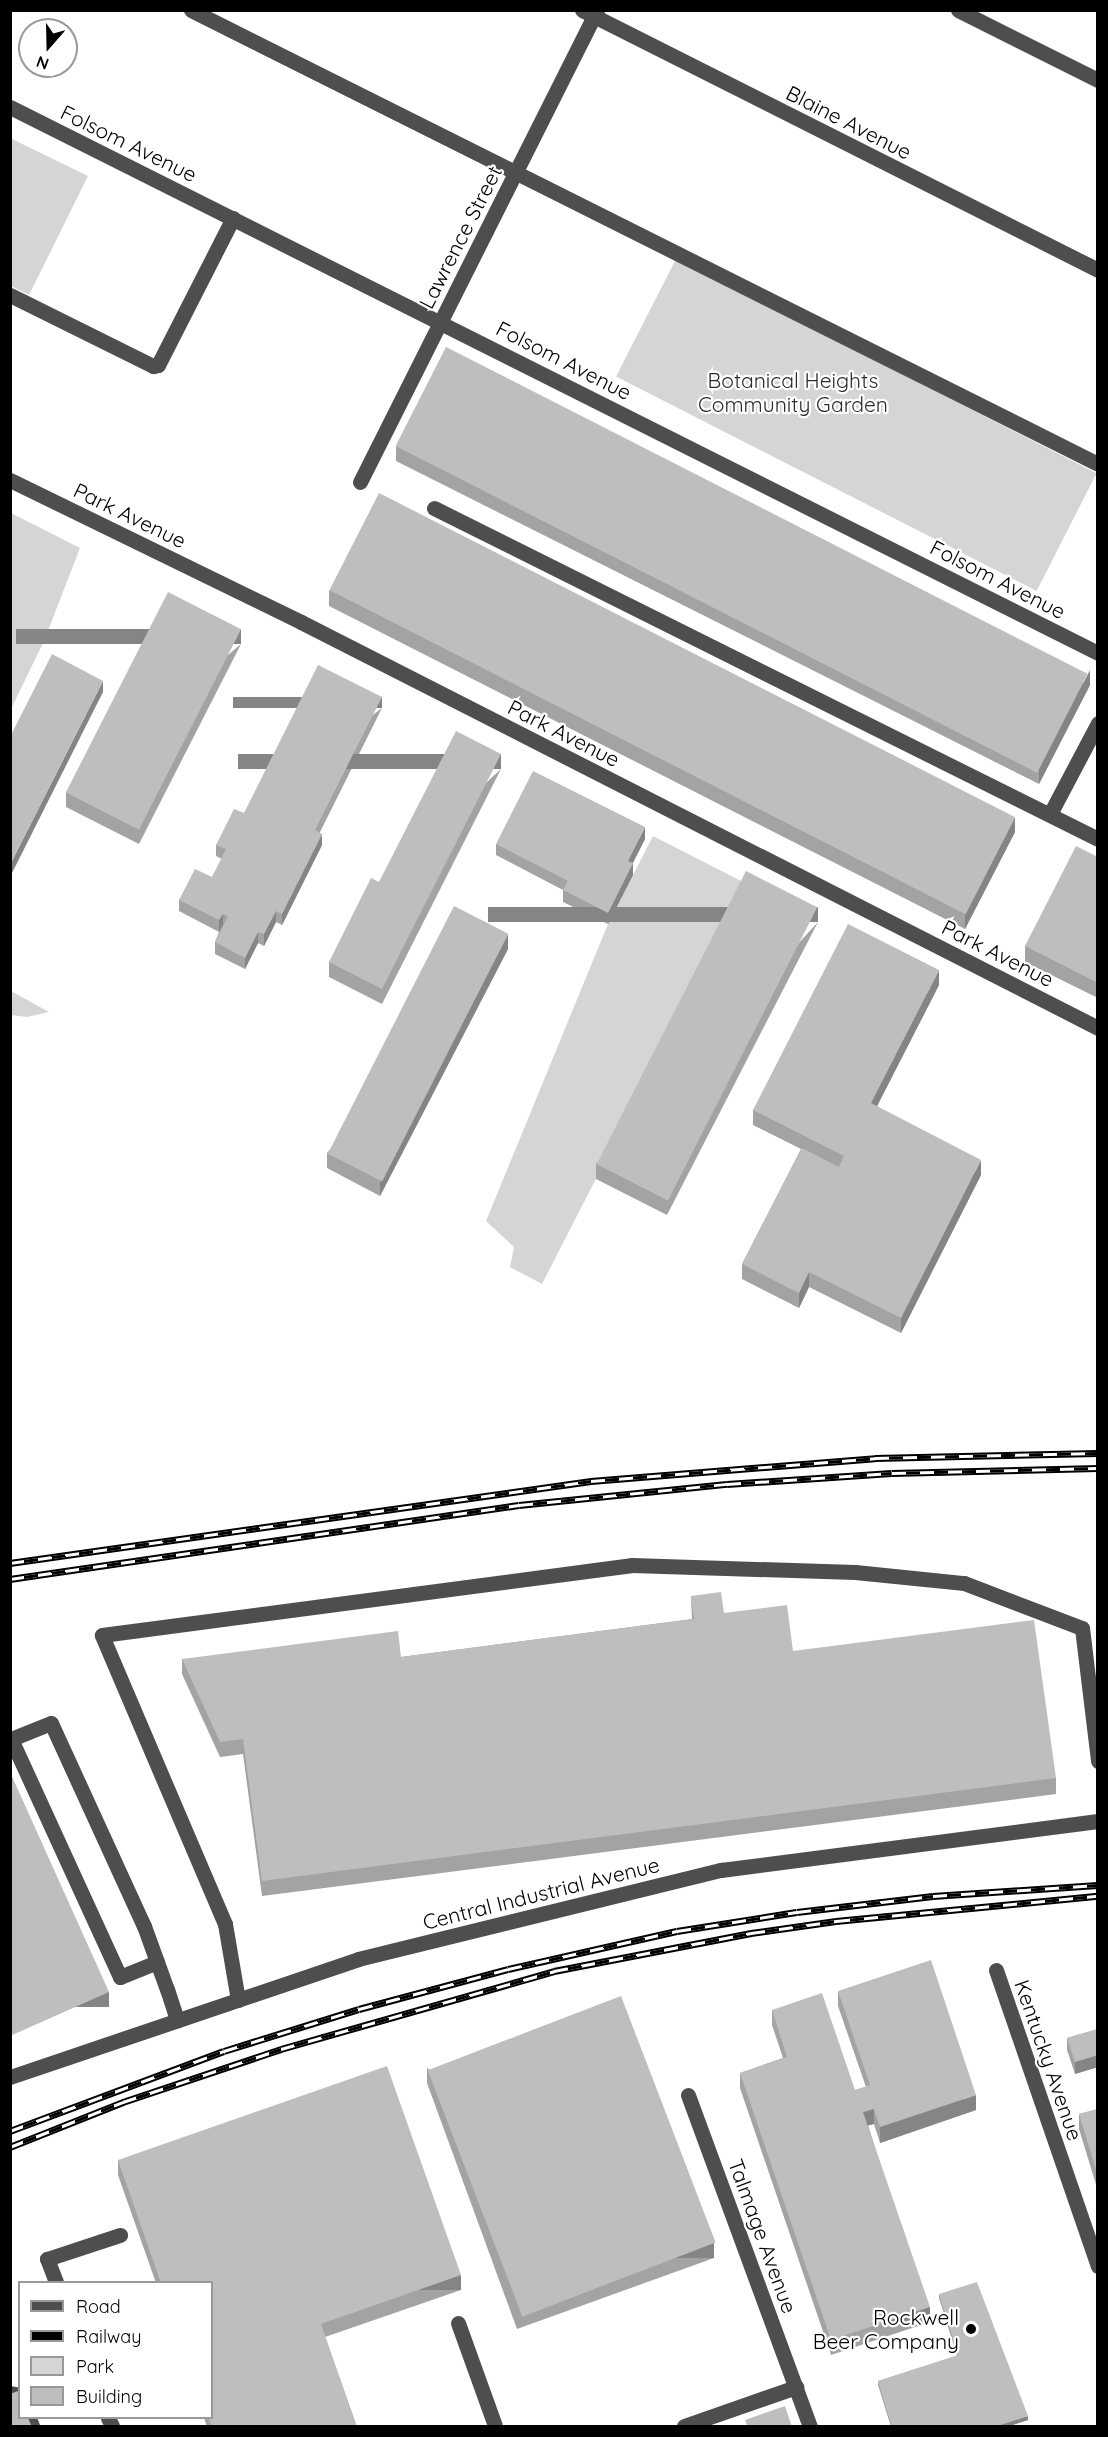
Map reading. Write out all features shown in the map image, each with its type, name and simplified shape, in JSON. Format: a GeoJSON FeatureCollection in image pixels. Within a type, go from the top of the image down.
{"type":"FeatureCollection","features":[{"type":"Feature","properties":{"kind":"street"},"geometry":{"type":"LineString","coordinates":[[191,10],[516,175],[1098,464]]}},
{"type":"Feature","properties":{"kind":"street"},"geometry":{"type":"LineString","coordinates":[[958,10],[1098,80]]}},
{"type":"Feature","properties":{"kind":"street","name":"Lawrence Street"},"geometry":{"type":"LineString","coordinates":[[360,482],[516,175],[591,12]]}},
{"type":"Feature","properties":{"kind":"street","name":"Blaine Avenue"},"geometry":{"type":"LineString","coordinates":[[591,12],[1098,270]]}},
{"type":"Feature","properties":{"kind":"street","name":"Folsom Avenue"},"geometry":{"type":"LineString","coordinates":[[10,107],[441,321],[1098,653]]}},
{"type":"Feature","properties":{"kind":"street"},"geometry":{"type":"LineString","coordinates":[[10,295],[158,365],[233,218]]}},
{"type":"Feature","properties":{"kind":"street","name":"Park Avenue"},"geometry":{"type":"LineString","coordinates":[[10,480],[280,612],[1098,1028]]}},
{"type":"Feature","properties":{"kind":"street"},"geometry":{"type":"LineString","coordinates":[[434,508],[1098,839]]}},
{"type":"Feature","properties":{"kind":"street"},"geometry":{"type":"LineString","coordinates":[[1050,814],[1098,723]]}},
{"type":"Feature","properties":{"kind":"street"},"geometry":{"type":"LineString","coordinates":[[238,2000],[225,1924],[102,1635],[632,1565],[855,1572],[964,1583],[1090,1630],[1098,1761]]}},
{"type":"Feature","properties":{"kind":"street"},"geometry":{"type":"LineString","coordinates":[[157,1962],[120,1977],[11,1739],[51,1723],[157,1962],[177,2020]]}},
{"type":"Feature","properties":{"kind":"street","name":"Central Industrial Avenue"},"geometry":{"type":"LineString","coordinates":[[10,2077],[358,1959],[721,1870],[1098,1821]]}},
{"type":"Feature","properties":{"kind":"street","name":"Kentucky Avenue"},"geometry":{"type":"LineString","coordinates":[[996,1970],[1098,2266]]}},
{"type":"Feature","properties":{"kind":"street","name":"Talmage Avenue"},"geometry":{"type":"LineString","coordinates":[[688,2095],[810,2427]]}},
{"type":"Feature","properties":{"kind":"street"},"geometry":{"type":"LineString","coordinates":[[55,2281],[47,2259],[120,2235]]}},
{"type":"Feature","properties":{"kind":"street"},"geometry":{"type":"LineString","coordinates":[[458,2323],[495,2427]]}},
{"type":"Feature","properties":{"kind":"street"},"geometry":{"type":"LineString","coordinates":[[684,2427],[796,2387]]}},
{"type":"Feature","properties":{"kind":"green space"},"geometry":{"type":"Polygon","coordinates":[[[10,138],[88,176],[29,295],[11,286],[10,138]]]}},
{"type":"Feature","properties":{"kind":"green space","name":"Botanical Heights Community Garden"},"geometry":{"type":"Polygon","coordinates":[[[676,259],[1097,473],[1037,591],[616,377],[676,259]]]}},
{"type":"Feature","properties":{"kind":"green space"},"geometry":{"type":"Polygon","coordinates":[[[11,513],[80,548],[44,641],[11,709],[11,513]]]}},
{"type":"Feature","properties":{"kind":"green space"},"geometry":{"type":"Polygon","coordinates":[[[653,836],[747,884],[542,1284],[510,1267],[514,1247],[486,1221],[608,924],[653,836]]]}},
{"type":"Feature","properties":{"kind":"green space"},"geometry":{"type":"Polygon","coordinates":[[[11,991],[49,1012],[27,1017],[11,1015],[11,991]]]}},
{"type":"Feature","properties":{"kind":"building"},"geometry":{"type":"Polygon","coordinates":[[[446,347],[1088,674],[1037,773],[396,446],[446,347]]]}},
{"type":"Feature","properties":{"kind":"building"},"geometry":{"type":"Polygon","coordinates":[[[379,493],[1015,817],[966,914],[330,590],[379,493]]]}},
{"type":"Feature","properties":{"kind":"building"},"geometry":{"type":"Polygon","coordinates":[[[168,592],[241,629],[139,830],[66,792],[168,592]]]}},
{"type":"Feature","properties":{"kind":"building"},"geometry":{"type":"Polygon","coordinates":[[[52,654],[103,681],[10,865],[10,737],[52,654]]]}},
{"type":"Feature","properties":{"kind":"building"},"geometry":{"type":"Polygon","coordinates":[[[318,665],[382,697],[315,830],[322,834],[282,914],[276,911],[264,934],[258,932],[245,958],[215,942],[228,916],[223,914],[219,920],[179,900],[195,869],[212,877],[226,849],[216,845],[234,809],[244,813],[318,665]]]}},
{"type":"Feature","properties":{"kind":"building"},"geometry":{"type":"Polygon","coordinates":[[[456,731],[501,754],[382,989],[329,962],[371,878],[379,882],[456,731]]]}},
{"type":"Feature","properties":{"kind":"building"},"geometry":{"type":"Polygon","coordinates":[[[533,771],[645,827],[628,861],[633,863],[608,913],[563,890],[568,881],[496,844],[533,771]]]}},
{"type":"Feature","properties":{"kind":"building"},"geometry":{"type":"Polygon","coordinates":[[[1076,846],[1098,857],[1098,983],[1025,946],[1076,846]]]}},
{"type":"Feature","properties":{"kind":"building"},"geometry":{"type":"Polygon","coordinates":[[[746,871],[817,907],[668,1200],[597,1164],[746,871]]]}},
{"type":"Feature","properties":{"kind":"building"},"geometry":{"type":"Polygon","coordinates":[[[454,906],[508,934],[382,1181],[328,1154],[454,906]]]}},
{"type":"Feature","properties":{"kind":"building"},"geometry":{"type":"Polygon","coordinates":[[[848,924],[939,970],[871,1103],[981,1160],[901,1318],[809,1272],[799,1293],[742,1264],[802,1148],[839,1167],[844,1156],[753,1110],[848,924]]]}},
{"type":"Feature","properties":{"kind":"building"},"geometry":{"type":"Polygon","coordinates":[[[721,1592],[724,1613],[787,1605],[793,1651],[1034,1620],[1056,1778],[262,1881],[243,1739],[220,1742],[182,1659],[398,1631],[401,1657],[694,1619],[691,1596],[721,1592]]]}},
{"type":"Feature","properties":{"kind":"building"},"geometry":{"type":"Polygon","coordinates":[[[10,1772],[109,1992],[10,2036],[10,1772]]]}},
{"type":"Feature","properties":{"kind":"building"},"geometry":{"type":"Polygon","coordinates":[[[931,1960],[976,2095],[880,2127],[874,2109],[863,2112],[930,2307],[831,2340],[740,2073],[787,2057],[772,2010],[822,1993],[855,2090],[870,2085],[838,1991],[931,1960]]]}},
{"type":"Feature","properties":{"kind":"building"},"geometry":{"type":"Polygon","coordinates":[[[621,1996],[716,2242],[522,2317],[428,2070],[621,1996]]]}},
{"type":"Feature","properties":{"kind":"building"},"geometry":{"type":"Polygon","coordinates":[[[1098,2029],[1098,2055],[1075,2062],[1067,2038],[1098,2029]]]}},
{"type":"Feature","properties":{"kind":"building"},"geometry":{"type":"Polygon","coordinates":[[[387,2066],[461,2275],[321,2324],[357,2427],[212,2427],[209,2419],[213,2419],[213,2281],[160,2281],[118,2160],[387,2066]]]}},
{"type":"Feature","properties":{"kind":"building"},"geometry":{"type":"Polygon","coordinates":[[[1098,2109],[1098,2176],[1079,2114],[1098,2109]]]}},
{"type":"Feature","properties":{"kind":"building","name":"Rockwell Beer Company"},"geometry":{"type":"Polygon","coordinates":[[[977,2282],[1028,2416],[994,2427],[892,2427],[878,2381],[958,2355],[939,2294],[977,2282]]]}},
{"type":"Feature","properties":{"kind":"building"},"geometry":{"type":"Polygon","coordinates":[[[18,2391],[18,2419],[28,2419],[32,2427],[10,2427],[10,2394],[18,2391]]]}},
{"type":"Feature","properties":{"kind":"building"},"geometry":{"type":"Polygon","coordinates":[[[785,2406],[792,2427],[748,2427],[745,2420],[785,2406]]]}},
{"type":"Feature","properties":{"kind":"railway"},"geometry":{"type":"LineString","coordinates":[[10,1563],[591,1481],[875,1458],[1098,1453]]}},
{"type":"Feature","properties":{"kind":"railway"},"geometry":{"type":"LineString","coordinates":[[10,1579],[519,1505],[727,1484],[892,1473],[1098,1468]]}},
{"type":"Feature","properties":{"kind":"railway"},"geometry":{"type":"LineString","coordinates":[[10,2131],[224,2051],[359,2009],[508,1969],[677,1931],[797,1912],[933,1896],[1098,1885]]}},
{"type":"Feature","properties":{"kind":"railway"},"geometry":{"type":"LineString","coordinates":[[10,2147],[123,2102],[281,2049],[554,1971],[751,1933],[836,1921],[1098,1896]]}},
{"type":"Feature","properties":{"kind":"place","name":"Rockwell Beer Company"},"geometry":{"type":"Point","coordinates":[971,2329]}}]}
